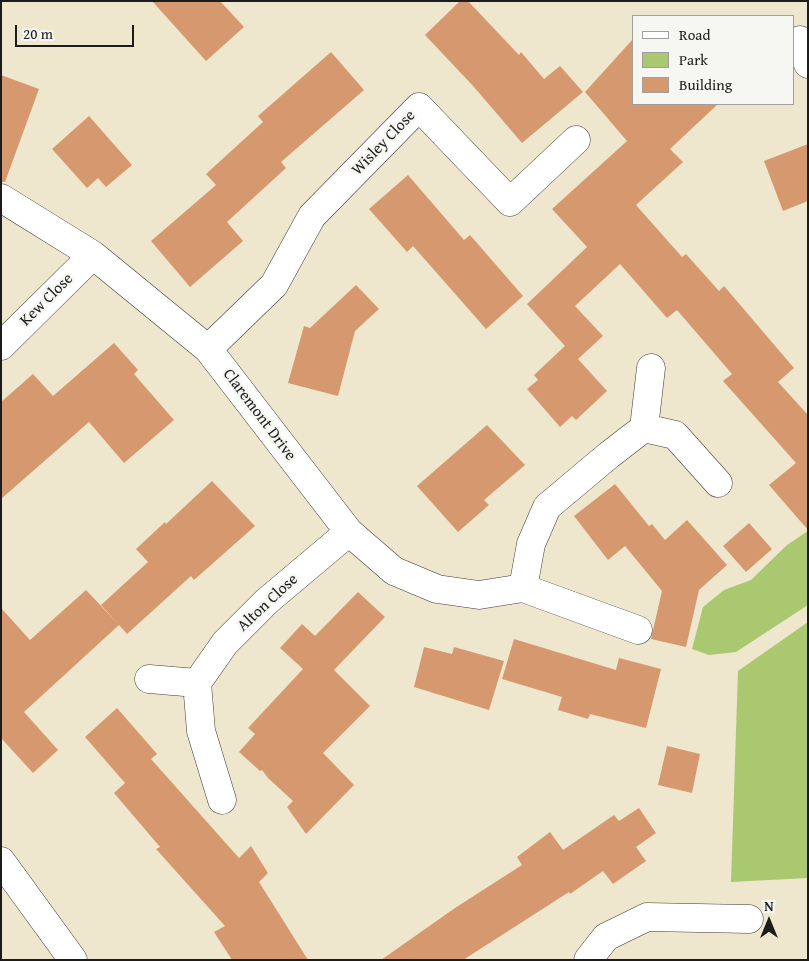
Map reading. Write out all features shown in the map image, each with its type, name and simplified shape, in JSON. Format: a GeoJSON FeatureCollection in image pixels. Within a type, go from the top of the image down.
{"type":"FeatureCollection","features":[{"type":"Feature","properties":{"kind":"street","name":"Wisley Close"},"geometry":{"type":"LineString","coordinates":[[208,348],[274,286],[312,216],[419,107],[510,202],[576,140]]}},
{"type":"Feature","properties":{"kind":"street","name":"Claremont Drive"},"geometry":{"type":"LineString","coordinates":[[1,198],[93,255],[208,348],[349,532],[394,571],[437,589],[479,596],[523,588]]}},
{"type":"Feature","properties":{"kind":"street","name":"Kew Close"},"geometry":{"type":"LineString","coordinates":[[1,346],[93,255]]}},
{"type":"Feature","properties":{"kind":"street"},"geometry":{"type":"LineString","coordinates":[[638,630],[523,588],[532,544],[548,506],[644,428],[652,368]]}},
{"type":"Feature","properties":{"kind":"street"},"geometry":{"type":"LineString","coordinates":[[644,428],[675,435],[718,483]]}},
{"type":"Feature","properties":{"kind":"street","name":"Alton Close"},"geometry":{"type":"LineString","coordinates":[[197,683],[225,643],[267,601],[349,532]]}},
{"type":"Feature","properties":{"kind":"street"},"geometry":{"type":"LineString","coordinates":[[149,679],[197,683],[201,731],[222,800]]}},
{"type":"Feature","properties":{"kind":"street"},"geometry":{"type":"LineString","coordinates":[[1,861],[73,960]]}},
{"type":"Feature","properties":{"kind":"street"},"geometry":{"type":"LineString","coordinates":[[588,960],[606,937],[647,917],[748,919]]}},
{"type":"Feature","properties":{"kind":"green space"},"geometry":{"type":"Polygon","coordinates":[[[808,531],[808,605],[736,652],[709,655],[692,649],[703,607],[724,590],[751,580],[787,545],[808,531]]]}},
{"type":"Feature","properties":{"kind":"green space"},"geometry":{"type":"Polygon","coordinates":[[[808,622],[808,878],[731,882],[738,671],[808,622]]]}},
{"type":"Feature","properties":{"kind":"building"},"geometry":{"type":"Polygon","coordinates":[[[152,1],[220,1],[244,27],[206,61],[152,1]]]}},
{"type":"Feature","properties":{"kind":"building"},"geometry":{"type":"Polygon","coordinates":[[[460,1],[468,1],[519,55],[521,52],[544,79],[560,66],[583,92],[522,143],[474,87],[425,35],[460,1]]]}},
{"type":"Feature","properties":{"kind":"building"},"geometry":{"type":"Polygon","coordinates":[[[632,40],[632,105],[717,105],[670,149],[683,162],[636,205],[682,257],[686,254],[719,291],[724,286],[794,368],[778,382],[808,415],[808,530],[769,485],[796,463],[723,381],[732,374],[677,310],[667,318],[620,264],[575,306],[603,336],[578,359],[607,391],[576,420],[572,416],[560,427],[527,389],[538,380],[534,375],[565,346],[527,304],[587,247],[552,209],[627,141],[585,92],[632,40]]]}},
{"type":"Feature","properties":{"kind":"building"},"geometry":{"type":"Polygon","coordinates":[[[331,52],[364,90],[281,162],[286,168],[227,222],[243,241],[190,287],[151,241],[216,185],[206,174],[263,122],[258,116],[331,52]]]}},
{"type":"Feature","properties":{"kind":"building"},"geometry":{"type":"Polygon","coordinates":[[[1,75],[39,89],[5,182],[1,182],[1,75]]]}},
{"type":"Feature","properties":{"kind":"building"},"geometry":{"type":"Polygon","coordinates":[[[89,116],[132,165],[106,187],[98,178],[87,188],[52,149],[89,116]]]}},
{"type":"Feature","properties":{"kind":"building"},"geometry":{"type":"Polygon","coordinates":[[[808,144],[808,201],[783,211],[764,161],[808,144]]]}},
{"type":"Feature","properties":{"kind":"building"},"geometry":{"type":"Polygon","coordinates":[[[408,175],[464,240],[470,235],[523,296],[486,329],[413,246],[407,252],[369,209],[408,175]]]}},
{"type":"Feature","properties":{"kind":"building"},"geometry":{"type":"Polygon","coordinates":[[[356,285],[379,309],[355,331],[338,396],[288,383],[304,326],[310,328],[356,285]]]}},
{"type":"Feature","properties":{"kind":"building"},"geometry":{"type":"Polygon","coordinates":[[[114,343],[138,370],[134,374],[174,420],[124,463],[89,422],[1,499],[1,402],[33,374],[53,396],[114,343]]]}},
{"type":"Feature","properties":{"kind":"building"},"geometry":{"type":"Polygon","coordinates":[[[487,425],[525,465],[484,500],[489,505],[458,532],[417,486],[487,425]]]}},
{"type":"Feature","properties":{"kind":"building"},"geometry":{"type":"Polygon","coordinates":[[[212,481],[255,526],[194,580],[191,576],[127,634],[101,605],[148,562],[136,549],[212,481]]]}},
{"type":"Feature","properties":{"kind":"building"},"geometry":{"type":"Polygon","coordinates":[[[615,484],[649,526],[652,524],[665,540],[687,520],[727,565],[699,590],[686,647],[651,639],[662,591],[625,546],[608,560],[574,516],[615,484]]]}},
{"type":"Feature","properties":{"kind":"building"},"geometry":{"type":"Polygon","coordinates":[[[749,523],[772,549],[746,572],[723,546],[749,523]]]}},
{"type":"Feature","properties":{"kind":"building"},"geometry":{"type":"Polygon","coordinates":[[[86,590],[119,625],[24,712],[58,750],[33,773],[1,738],[1,608],[30,640],[86,590]]]}},
{"type":"Feature","properties":{"kind":"building"},"geometry":{"type":"Polygon","coordinates":[[[358,592],[385,617],[334,670],[370,706],[323,753],[354,785],[306,834],[287,807],[293,801],[262,770],[260,771],[239,752],[255,734],[248,728],[303,669],[280,648],[302,624],[315,636],[358,592]]]}},
{"type":"Feature","properties":{"kind":"building"},"geometry":{"type":"Polygon","coordinates":[[[514,639],[616,670],[619,658],[661,669],[646,728],[590,714],[588,719],[558,710],[562,697],[502,679],[514,639]]]}},
{"type":"Feature","properties":{"kind":"building"},"geometry":{"type":"Polygon","coordinates":[[[424,647],[452,654],[454,647],[504,661],[489,710],[414,687],[424,647]]]}},
{"type":"Feature","properties":{"kind":"building"},"geometry":{"type":"Polygon","coordinates":[[[117,708],[157,754],[151,759],[239,858],[251,846],[268,873],[259,882],[308,960],[232,960],[214,932],[225,926],[156,849],[160,847],[114,793],[125,783],[85,737],[117,708]]]}},
{"type":"Feature","properties":{"kind":"building"},"geometry":{"type":"Polygon","coordinates":[[[667,746],[700,754],[692,793],[658,785],[667,746]]]}},
{"type":"Feature","properties":{"kind":"building"},"geometry":{"type":"Polygon","coordinates":[[[639,808],[656,833],[636,847],[646,861],[613,884],[603,871],[570,894],[569,892],[463,960],[381,960],[455,908],[522,865],[517,857],[550,832],[563,850],[614,815],[619,821],[639,808]]]}}]}
